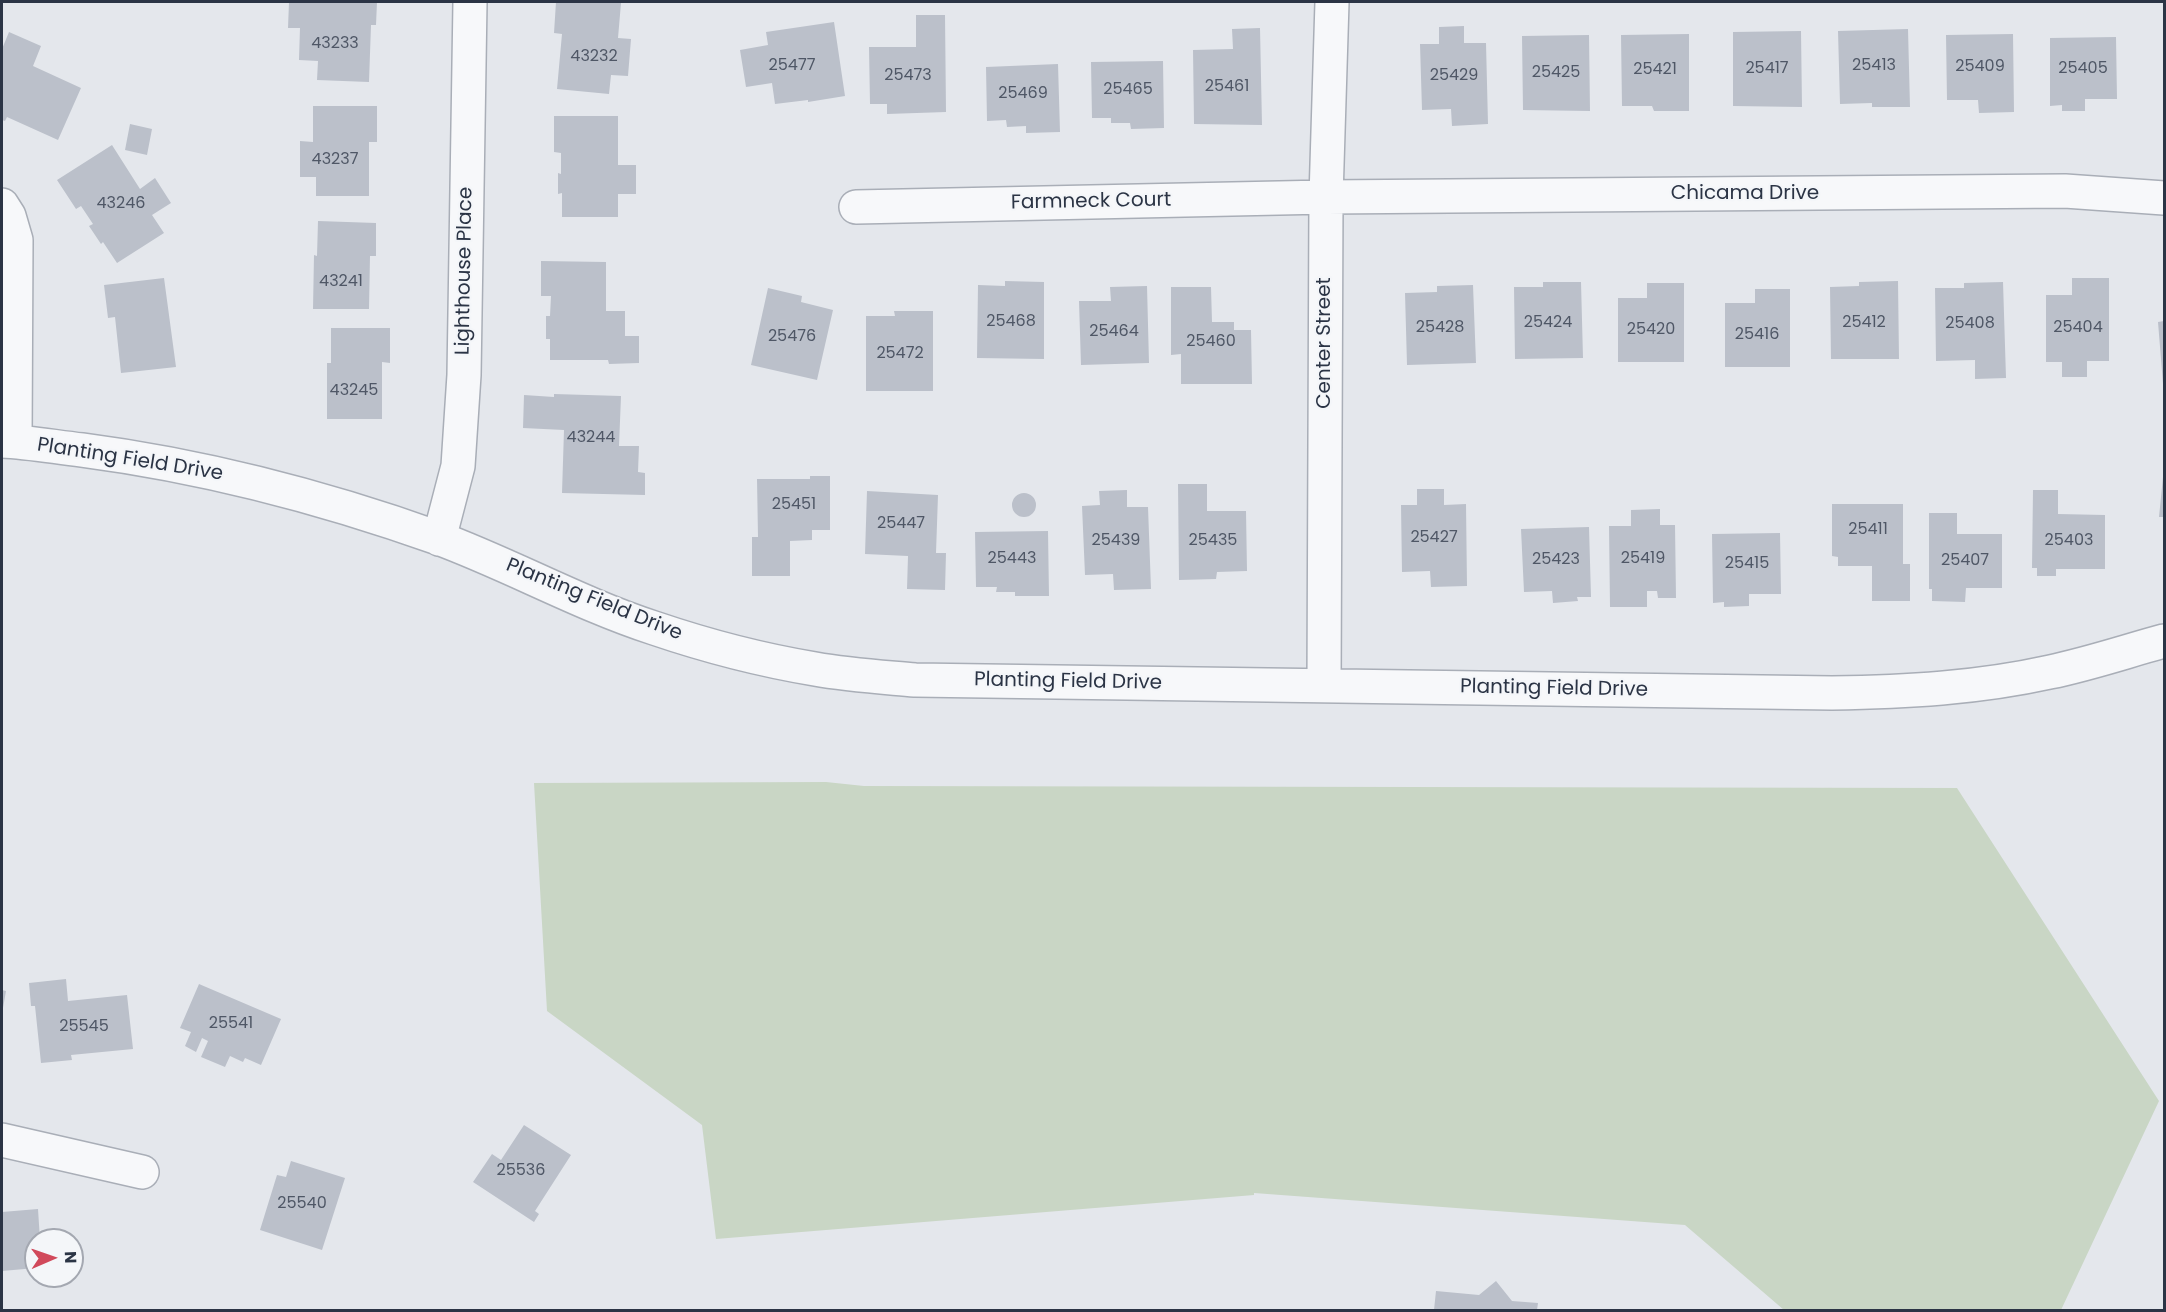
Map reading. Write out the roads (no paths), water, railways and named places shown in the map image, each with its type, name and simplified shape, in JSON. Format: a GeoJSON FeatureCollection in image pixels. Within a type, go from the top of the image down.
{"type":"FeatureCollection","features":[{"type":"Feature","properties":{"kind":"street","name":"Lighthouse Place"},"geometry":{"type":"LineString","coordinates":[[439,539],[458,466],[463,386],[470,2]]}},
{"type":"Feature","properties":{"kind":"street","name":"Center Street"},"geometry":{"type":"LineString","coordinates":[[1324,685],[1326,197],[1332,2]]}},
{"type":"Feature","properties":{"kind":"street","name":"Chicama Drive"},"geometry":{"type":"LineString","coordinates":[[1326,197],[2065,191],[2164,198]]}},
{"type":"Feature","properties":{"kind":"street","name":"Farmneck Court"},"geometry":{"type":"LineString","coordinates":[[856,207],[1326,197]]}},
{"type":"Feature","properties":{"kind":"street"},"geometry":{"type":"LineString","coordinates":[[2,205],[9,216],[16,240],[8,441]]}},
{"type":"Feature","properties":{"kind":"street","name":"Planting Field Drive"},"geometry":{"type":"LineString","coordinates":[[8,441],[128,456],[242,479],[355,510],[439,539],[492,559],[584,601],[652,628],[746,656],[818,670],[915,680],[1832,693],[1905,692],[1978,685],[2050,672],[2164,641]]}},
{"type":"Feature","properties":{"kind":"street"},"geometry":{"type":"LineString","coordinates":[[2,1140],[142,1172]]}}]}
